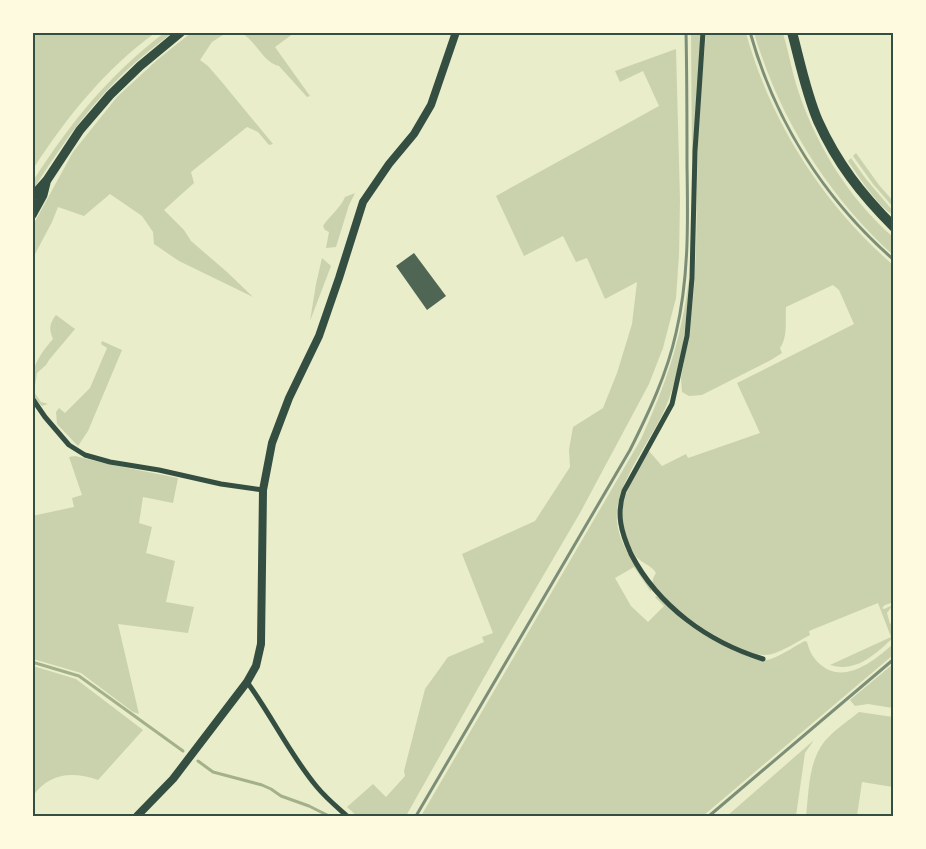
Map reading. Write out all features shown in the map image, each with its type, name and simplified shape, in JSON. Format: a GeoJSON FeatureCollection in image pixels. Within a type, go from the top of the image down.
{"type":"FeatureCollection","features":[{"type":"Feature","properties":{"kind":"main road"},"geometry":{"type":"LineString","coordinates":[[32,197],[47,180],[69,146],[110,95],[140,66],[181,32]]}},
{"type":"Feature","properties":{"kind":"main road"},"geometry":{"type":"LineString","coordinates":[[792,32],[817,119],[848,175],[866,199],[894,227]]}},
{"type":"Feature","properties":{"kind":"main road"},"geometry":{"type":"LineString","coordinates":[[32,215],[43,195],[47,180]]}},
{"type":"Feature","properties":{"kind":"street"},"geometry":{"type":"LineString","coordinates":[[137,816],[173,779],[247,682],[256,666],[261,644],[262,490],[272,444],[289,398],[318,336],[340,278],[363,202],[389,164],[414,134],[431,105],[456,32]]}},
{"type":"Feature","properties":{"kind":"street"},"geometry":{"type":"LineString","coordinates":[[703,32],[695,151],[692,278],[687,336],[674,398],[624,491],[619,510],[620,521],[626,541],[636,563],[650,584],[670,606],[710,636],[735,649],[763,659]]}},
{"type":"Feature","properties":{"kind":"street"},"geometry":{"type":"LineString","coordinates":[[32,398],[45,417],[69,445],[84,455],[221,484],[262,490]]}},
{"type":"Feature","properties":{"kind":"street"},"geometry":{"type":"LineString","coordinates":[[247,682],[317,787],[347,816]]}},
{"type":"Feature","properties":{"kind":"green space"},"geometry":{"type":"Polygon","coordinates":[[[33,32],[155,33],[119,63],[88,95],[59,131],[33,169],[33,32]]]}},
{"type":"Feature","properties":{"kind":"green space"},"geometry":{"type":"Polygon","coordinates":[[[192,32],[226,33],[212,42],[200,60],[208,66],[273,144],[269,145],[258,132],[247,127],[191,172],[194,183],[164,210],[184,230],[191,241],[253,297],[179,261],[154,244],[153,232],[142,216],[110,194],[84,216],[58,207],[33,258],[33,225],[73,152],[117,97],[157,60],[192,32]]]}},
{"type":"Feature","properties":{"kind":"green space"},"geometry":{"type":"Polygon","coordinates":[[[164,33],[172,33],[135,63],[91,108],[70,134],[33,190],[33,181],[76,120],[125,66],[164,33]]]}},
{"type":"Feature","properties":{"kind":"green space"},"geometry":{"type":"Polygon","coordinates":[[[241,33],[294,33],[275,47],[310,96],[307,97],[279,66],[268,61],[251,41],[241,33]]]}},
{"type":"Feature","properties":{"kind":"green space"},"geometry":{"type":"Polygon","coordinates":[[[691,33],[702,33],[692,160],[691,33]]]}},
{"type":"Feature","properties":{"kind":"green space"},"geometry":{"type":"Polygon","coordinates":[[[706,33],[746,33],[770,99],[785,130],[803,160],[822,189],[844,216],[893,265],[894,602],[882,608],[893,605],[887,613],[890,624],[893,621],[893,638],[872,656],[849,666],[830,665],[891,637],[878,603],[809,631],[810,635],[776,653],[765,655],[753,653],[721,639],[703,628],[659,593],[653,583],[656,573],[635,555],[627,540],[623,526],[622,513],[628,489],[649,451],[662,466],[686,454],[688,458],[760,433],[737,383],[854,324],[839,290],[833,285],[786,307],[785,334],[780,348],[782,353],[702,395],[689,396],[682,392],[681,378],[694,289],[698,127],[706,33]]]}},
{"type":"Feature","properties":{"kind":"green space"},"geometry":{"type":"Polygon","coordinates":[[[754,33],[783,33],[796,84],[812,127],[834,168],[847,187],[861,205],[893,237],[893,255],[847,207],[826,181],[808,153],[777,95],[754,33]]]}},
{"type":"Feature","properties":{"kind":"green space"},"geometry":{"type":"Polygon","coordinates":[[[676,49],[680,200],[676,298],[663,348],[649,384],[580,513],[499,651],[406,816],[357,816],[347,807],[373,784],[386,797],[405,776],[404,771],[425,689],[448,657],[484,642],[482,637],[493,633],[462,554],[535,521],[570,467],[569,450],[573,427],[603,408],[617,373],[632,324],[637,282],[605,299],[587,258],[576,262],[563,236],[524,256],[496,196],[659,106],[643,71],[620,82],[615,71],[676,49]]]}},
{"type":"Feature","properties":{"kind":"green space"},"geometry":{"type":"Polygon","coordinates":[[[856,153],[893,201],[893,207],[873,184],[853,156],[856,153]]]}},
{"type":"Feature","properties":{"kind":"green space"},"geometry":{"type":"Polygon","coordinates":[[[851,158],[893,211],[893,215],[881,205],[863,182],[848,161],[851,158]]]}},
{"type":"Feature","properties":{"kind":"green space"},"geometry":{"type":"Polygon","coordinates":[[[355,193],[349,205],[336,247],[326,248],[329,232],[323,226],[345,197],[355,193]]]}},
{"type":"Feature","properties":{"kind":"green space"},"geometry":{"type":"Polygon","coordinates":[[[322,258],[331,266],[310,321],[316,284],[322,258]]]}},
{"type":"Feature","properties":{"kind":"green space"},"geometry":{"type":"Polygon","coordinates":[[[689,277],[683,342],[672,389],[661,417],[621,492],[617,507],[618,530],[621,539],[640,573],[651,588],[651,592],[634,567],[615,578],[631,606],[648,622],[664,606],[655,597],[657,596],[699,631],[722,644],[759,660],[773,658],[805,641],[812,655],[821,665],[830,670],[840,672],[850,671],[869,663],[893,644],[893,655],[703,816],[421,816],[641,439],[672,360],[682,320],[689,277]]]}},
{"type":"Feature","properties":{"kind":"green space"},"geometry":{"type":"Polygon","coordinates":[[[56,315],[75,329],[46,365],[37,373],[34,392],[41,402],[48,404],[42,406],[34,395],[32,385],[33,371],[39,357],[53,339],[50,327],[56,315]]]}},
{"type":"Feature","properties":{"kind":"green space"},"geometry":{"type":"Polygon","coordinates":[[[102,341],[122,350],[88,431],[78,446],[57,424],[56,412],[59,408],[65,413],[90,388],[107,348],[101,344],[102,341]]]}},
{"type":"Feature","properties":{"kind":"green space"},"geometry":{"type":"Polygon","coordinates":[[[75,456],[178,478],[173,503],[143,497],[139,523],[152,527],[146,553],[175,561],[166,602],[194,607],[188,633],[118,624],[139,714],[133,712],[81,673],[33,659],[32,516],[74,507],[72,498],[82,495],[69,457],[75,456]]]}},
{"type":"Feature","properties":{"kind":"green space"},"geometry":{"type":"Polygon","coordinates":[[[893,664],[893,708],[868,704],[855,706],[850,700],[893,664]]]}},
{"type":"Feature","properties":{"kind":"green space"},"geometry":{"type":"Polygon","coordinates":[[[33,666],[76,679],[143,730],[98,780],[79,775],[62,776],[46,783],[33,796],[33,666]]]}},
{"type":"Feature","properties":{"kind":"green space"},"geometry":{"type":"Polygon","coordinates":[[[859,712],[893,717],[893,787],[862,782],[857,816],[806,816],[810,778],[819,750],[832,734],[859,712]]]}},
{"type":"Feature","properties":{"kind":"green space"},"geometry":{"type":"Polygon","coordinates":[[[814,740],[805,753],[796,816],[727,816],[814,740]]]}},
{"type":"Feature","properties":{"kind":"building"},"geometry":{"type":"Polygon","coordinates":[[[414,253],[446,296],[427,310],[396,266],[414,253]]]}},
{"type":"Feature","properties":{"kind":"waterway"},"geometry":{"type":"LineString","coordinates":[[32,662],[79,676],[183,751]]}},
{"type":"Feature","properties":{"kind":"waterway"},"geometry":{"type":"LineString","coordinates":[[198,761],[213,772],[262,785],[281,796],[309,806],[329,816]]}},
{"type":"Feature","properties":{"kind":"railway"},"geometry":{"type":"LineString","coordinates":[[416,816],[630,450],[651,407],[668,363],[680,312],[687,250],[686,32]]}},
{"type":"Feature","properties":{"kind":"railway"},"geometry":{"type":"LineString","coordinates":[[750,32],[760,65],[773,97],[805,156],[824,185],[845,211],[894,260]]}},
{"type":"Feature","properties":{"kind":"railway"},"geometry":{"type":"LineString","coordinates":[[709,816],[894,659]]}}]}
